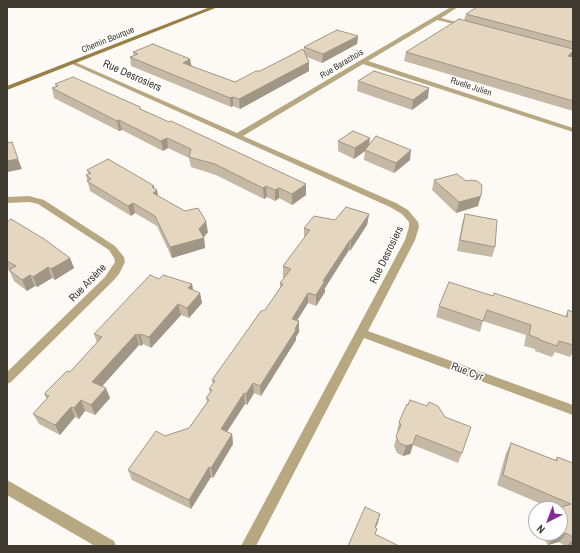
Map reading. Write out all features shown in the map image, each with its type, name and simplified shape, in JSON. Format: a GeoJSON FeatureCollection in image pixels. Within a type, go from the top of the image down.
{"type":"FeatureCollection","features":[{"type":"Feature","properties":{"kind":"street","name":"Chemin Bourque"},"geometry":{"type":"LineString","coordinates":[[7,88],[215,7]]}},
{"type":"Feature","properties":{"kind":"street","name":"Rue Barachois"},"geometry":{"type":"LineString","coordinates":[[238,136],[455,7]]}},
{"type":"Feature","properties":{"kind":"street"},"geometry":{"type":"LineString","coordinates":[[436,18],[474,29]]}},
{"type":"Feature","properties":{"kind":"street","name":"Ruelle Julien"},"geometry":{"type":"LineString","coordinates":[[363,62],[573,130]]}},
{"type":"Feature","properties":{"kind":"street","name":"Rue Desrosiers"},"geometry":{"type":"LineString","coordinates":[[73,63],[393,205],[405,212],[411,218],[414,227],[410,240],[248,546]]}},
{"type":"Feature","properties":{"kind":"street","name":"Rue Arsène"},"geometry":{"type":"LineString","coordinates":[[7,200],[29,199],[41,202],[112,248],[119,257],[120,262],[115,272],[109,279],[7,379]]}},
{"type":"Feature","properties":{"kind":"street","name":"Rue Cyr"},"geometry":{"type":"LineString","coordinates":[[361,333],[573,410]]}},
{"type":"Feature","properties":{"kind":"street"},"geometry":{"type":"LineString","coordinates":[[7,487],[108,546]]}},
{"type":"Feature","properties":{"kind":"building"},"geometry":{"type":"Polygon","coordinates":[[[477,7],[573,7],[573,42],[466,14],[477,7]]]}},
{"type":"Feature","properties":{"kind":"building"},"geometry":{"type":"Polygon","coordinates":[[[459,19],[573,49],[568,56],[573,57],[573,101],[406,52],[459,19]]]}},
{"type":"Feature","properties":{"kind":"building"},"geometry":{"type":"Polygon","coordinates":[[[337,30],[358,36],[323,54],[304,47],[337,30]]]}},
{"type":"Feature","properties":{"kind":"building"},"geometry":{"type":"Polygon","coordinates":[[[153,44],[190,59],[183,63],[235,82],[303,49],[309,62],[239,99],[233,97],[230,98],[130,57],[138,54],[133,52],[153,44]]]}},
{"type":"Feature","properties":{"kind":"building"},"geometry":{"type":"Polygon","coordinates":[[[374,71],[429,88],[413,100],[358,81],[374,71]]]}},
{"type":"Feature","properties":{"kind":"building"},"geometry":{"type":"Polygon","coordinates":[[[73,77],[306,184],[292,194],[279,188],[275,190],[266,186],[263,188],[215,164],[189,157],[191,149],[167,138],[161,141],[119,120],[117,121],[52,88],[58,86],[55,84],[73,77]]]}},
{"type":"Feature","properties":{"kind":"building"},"geometry":{"type":"Polygon","coordinates":[[[353,131],[370,138],[355,148],[338,141],[353,131]]]}},
{"type":"Feature","properties":{"kind":"building"},"geometry":{"type":"Polygon","coordinates":[[[376,136],[411,150],[396,163],[365,150],[376,136]]]}},
{"type":"Feature","properties":{"kind":"building"},"geometry":{"type":"Polygon","coordinates":[[[12,142],[18,159],[7,161],[7,143],[12,142]]]}},
{"type":"Feature","properties":{"kind":"building"},"geometry":{"type":"Polygon","coordinates":[[[108,159],[154,186],[152,187],[157,190],[153,193],[185,211],[198,208],[206,221],[199,229],[204,238],[170,247],[155,216],[133,203],[128,206],[87,181],[91,179],[86,175],[91,173],[87,170],[108,159]]]}},
{"type":"Feature","properties":{"kind":"building"},"geometry":{"type":"Polygon","coordinates":[[[457,174],[466,181],[477,181],[482,185],[481,196],[459,202],[434,180],[457,174]]]}},
{"type":"Feature","properties":{"kind":"building"},"geometry":{"type":"Polygon","coordinates":[[[346,207],[369,214],[323,281],[325,281],[316,295],[308,293],[292,319],[299,321],[295,329],[296,330],[260,386],[253,383],[246,394],[244,393],[221,429],[232,434],[211,468],[209,467],[189,500],[128,470],[156,431],[165,436],[189,428],[209,400],[206,398],[212,390],[209,389],[215,381],[212,380],[261,311],[265,310],[283,284],[280,283],[291,269],[283,266],[310,230],[304,228],[314,216],[335,220],[346,207]]]}},
{"type":"Feature","properties":{"kind":"building"},"geometry":{"type":"Polygon","coordinates":[[[465,214],[497,220],[495,247],[460,240],[465,214]]]}},
{"type":"Feature","properties":{"kind":"building"},"geometry":{"type":"Polygon","coordinates":[[[11,219],[44,239],[70,258],[51,269],[48,267],[33,277],[30,275],[22,280],[9,270],[16,266],[7,261],[7,222],[11,219]]]}},
{"type":"Feature","properties":{"kind":"building"},"geometry":{"type":"Polygon","coordinates":[[[150,275],[159,279],[163,275],[192,284],[188,288],[200,293],[187,308],[178,304],[149,337],[136,334],[92,382],[106,388],[91,405],[81,400],[74,408],[71,407],[55,425],[33,414],[49,396],[45,395],[45,393],[67,371],[70,372],[102,337],[94,334],[150,275]]]}},
{"type":"Feature","properties":{"kind":"building"},"geometry":{"type":"Polygon","coordinates":[[[449,282],[493,296],[494,293],[567,317],[568,310],[573,312],[573,345],[559,341],[557,346],[540,340],[529,335],[531,325],[487,310],[483,321],[439,306],[449,282]]]}},
{"type":"Feature","properties":{"kind":"building"},"geometry":{"type":"Polygon","coordinates":[[[410,400],[427,406],[429,402],[438,406],[445,417],[471,427],[462,453],[416,435],[413,444],[406,446],[399,443],[396,436],[401,425],[399,422],[410,400]]]}},
{"type":"Feature","properties":{"kind":"building"},"geometry":{"type":"Polygon","coordinates":[[[511,443],[557,461],[557,457],[573,463],[573,537],[568,534],[568,505],[571,504],[568,503],[568,501],[564,501],[503,475],[511,443]]]}},
{"type":"Feature","properties":{"kind":"building"},"geometry":{"type":"Polygon","coordinates":[[[365,507],[380,514],[375,527],[377,529],[375,534],[399,546],[348,546],[365,507]]]}}]}
